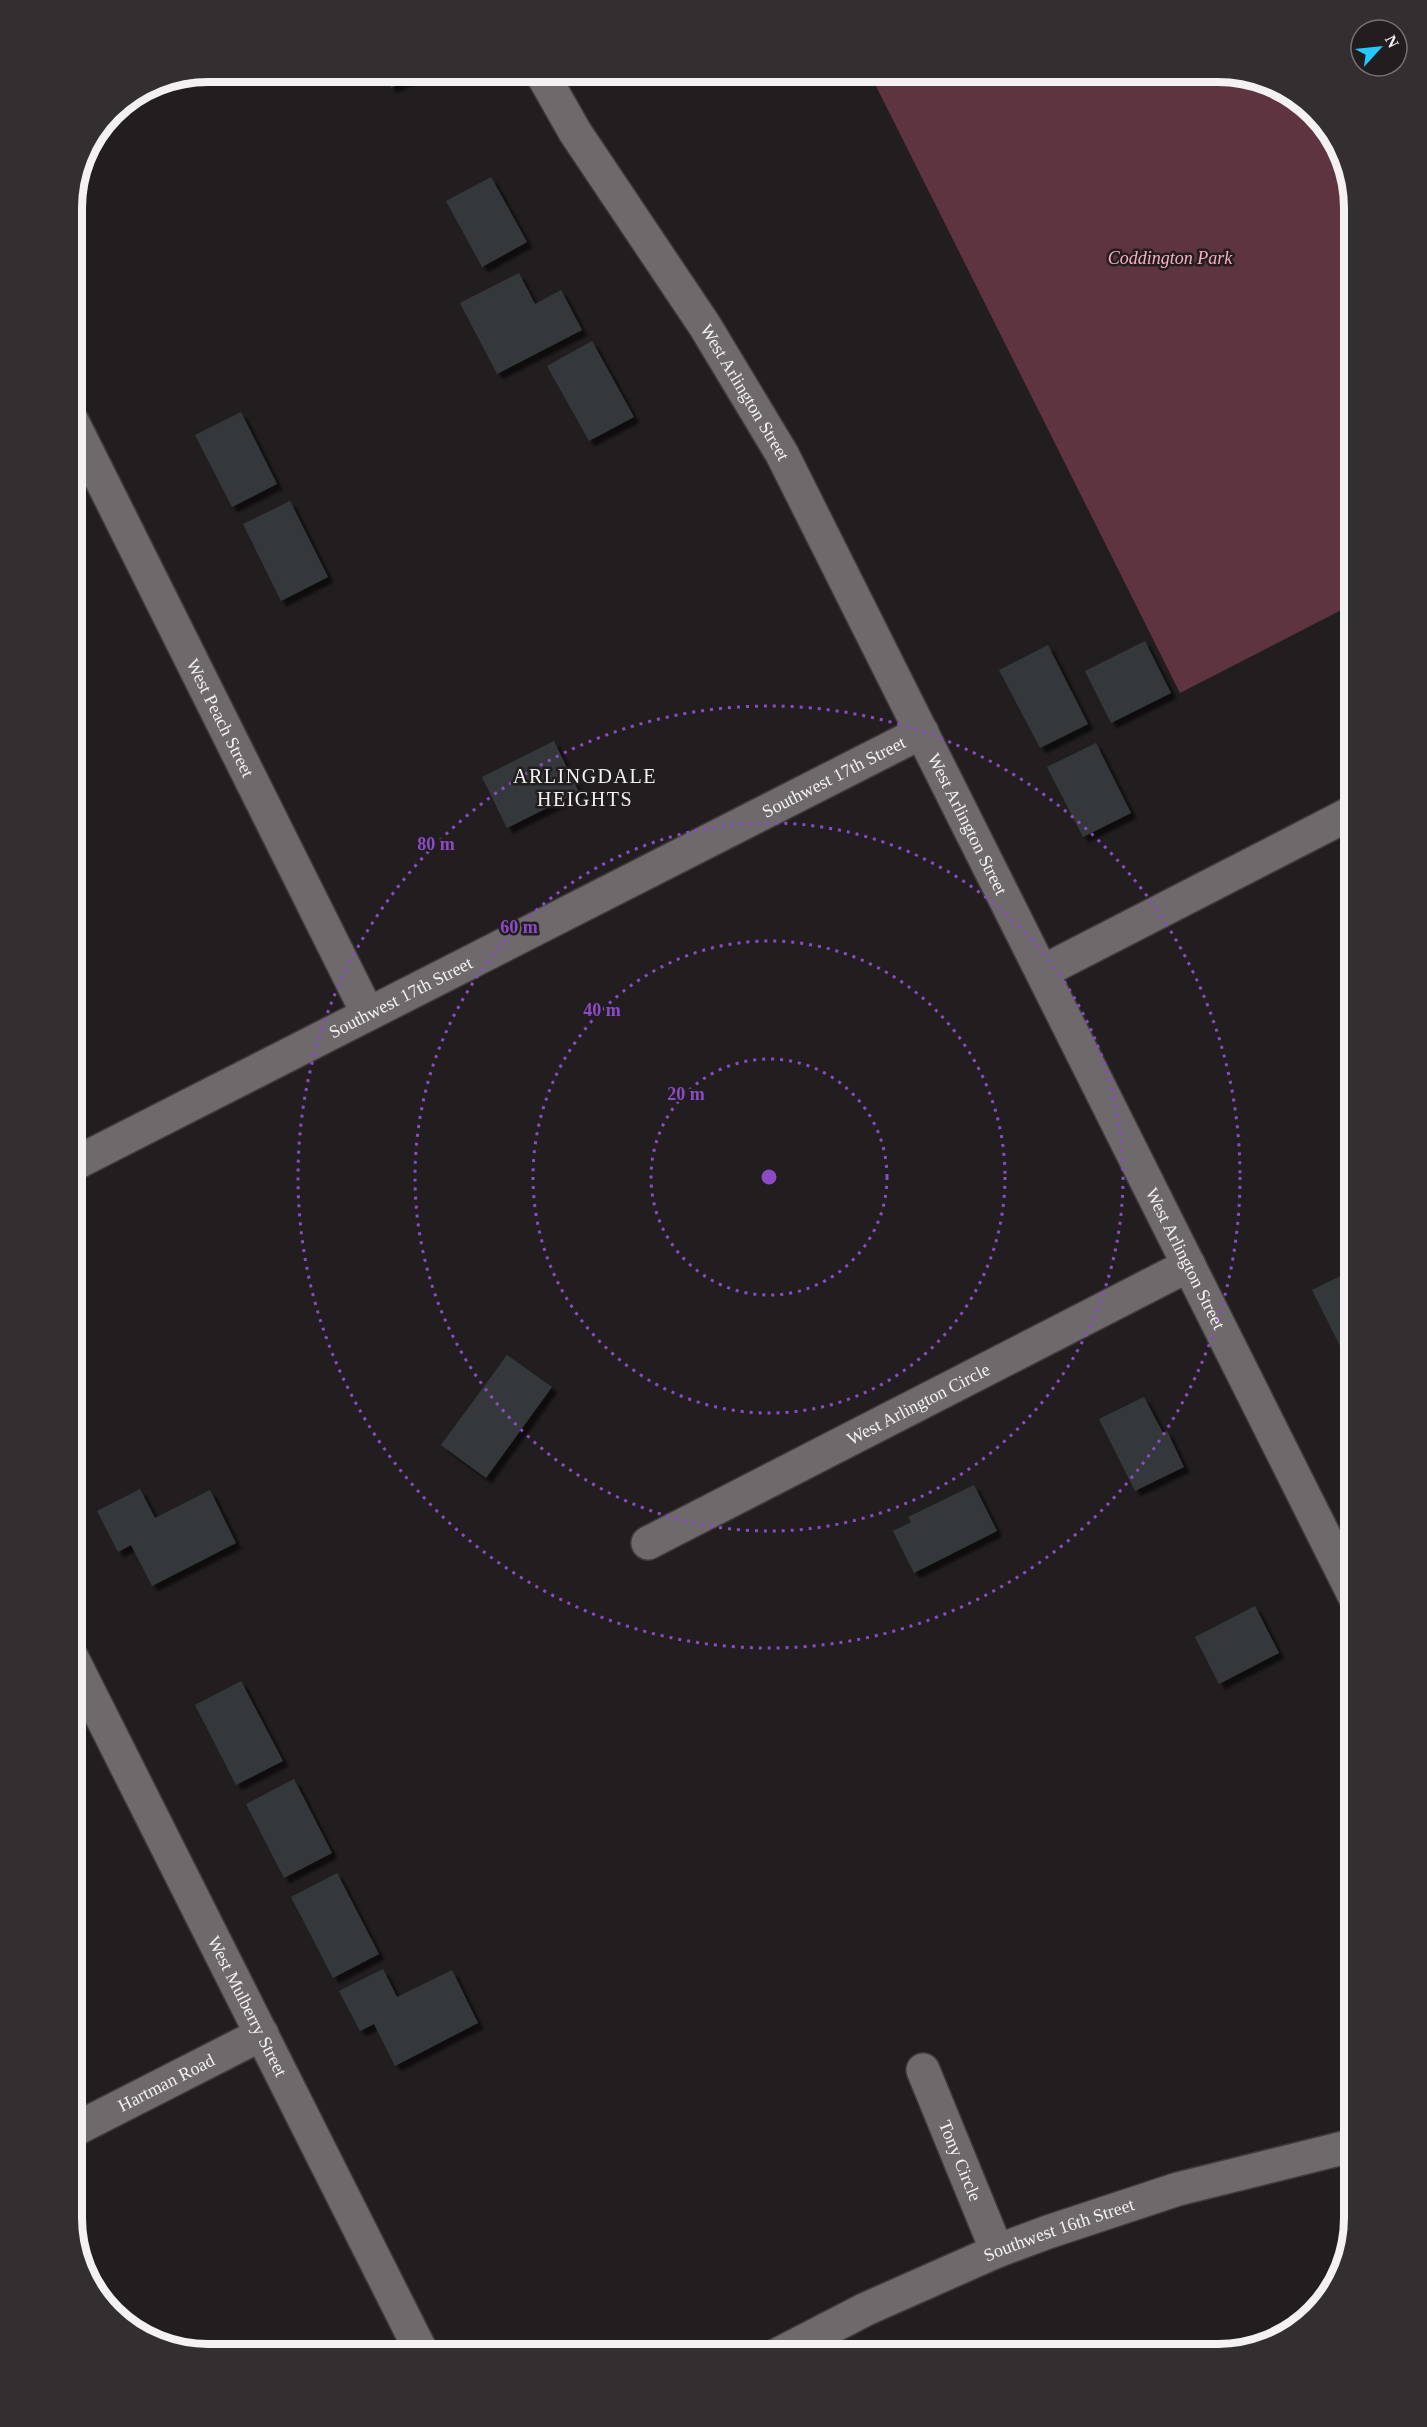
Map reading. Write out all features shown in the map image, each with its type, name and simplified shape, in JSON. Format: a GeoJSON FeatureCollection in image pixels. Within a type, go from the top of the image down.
{"type":"FeatureCollection","features":[{"type":"Feature","properties":{"kind":"street","name":"West Arlington Street"},"geometry":{"type":"LineString","coordinates":[[547,82],[575,132],[705,326],[782,454],[1344,1575]]}},
{"type":"Feature","properties":{"kind":"street","name":"West Peach Street"},"geometry":{"type":"LineString","coordinates":[[83,443],[368,1014]]}},
{"type":"Feature","properties":{"kind":"street","name":"Southwest 17th Street"},"geometry":{"type":"LineString","coordinates":[[83,1160],[922,732]]}},
{"type":"Feature","properties":{"kind":"street"},"geometry":{"type":"LineString","coordinates":[[1042,972],[1344,817]]}},
{"type":"Feature","properties":{"kind":"street","name":"West Arlington Circle"},"geometry":{"type":"LineString","coordinates":[[648,1543],[1189,1265]]}},
{"type":"Feature","properties":{"kind":"street","name":"West Mulberry Street"},"geometry":{"type":"LineString","coordinates":[[82,1678],[417,2344]]}},
{"type":"Feature","properties":{"kind":"street","name":"Hartman Road"},"geometry":{"type":"LineString","coordinates":[[82,2127],[262,2034]]}},
{"type":"Feature","properties":{"kind":"street","name":"Tony Circle"},"geometry":{"type":"LineString","coordinates":[[923,2070],[997,2251]]}},
{"type":"Feature","properties":{"kind":"street","name":"Southwest 16th Street"},"geometry":{"type":"LineString","coordinates":[[798,2344],[866,2309],[997,2251],[1048,2232],[1178,2189],[1344,2148]]}},
{"type":"Feature","properties":{"kind":"green space","name":"Coddington Park"},"geometry":{"type":"Polygon","coordinates":[[[874,83],[1227,83],[1243,85],[1274,96],[1302,114],[1313,125],[1335,160],[1343,192],[1344,209],[1344,609],[1180,693],[874,83]]]}},
{"type":"Feature","properties":{"kind":"building"},"geometry":{"type":"Polygon","coordinates":[[[388,82],[403,82],[391,88],[388,82]]]}},
{"type":"Feature","properties":{"kind":"building"},"geometry":{"type":"Polygon","coordinates":[[[491,177],[527,242],[482,267],[446,201],[491,177]]]}},
{"type":"Feature","properties":{"kind":"building"},"geometry":{"type":"Polygon","coordinates":[[[519,273],[535,304],[561,290],[582,330],[497,374],[460,303],[519,273]]]}},
{"type":"Feature","properties":{"kind":"building"},"geometry":{"type":"Polygon","coordinates":[[[592,341],[634,417],[589,441],[547,366],[592,341]]]}},
{"type":"Feature","properties":{"kind":"building"},"geometry":{"type":"Polygon","coordinates":[[[241,412],[277,484],[232,507],[195,435],[241,412]]]}},
{"type":"Feature","properties":{"kind":"building"},"geometry":{"type":"Polygon","coordinates":[[[290,501],[328,577],[281,601],[243,524],[290,501]]]}},
{"type":"Feature","properties":{"kind":"building"},"geometry":{"type":"Polygon","coordinates":[[[1145,641],[1171,693],[1111,723],[1085,671],[1145,641]]]}},
{"type":"Feature","properties":{"kind":"building"},"geometry":{"type":"Polygon","coordinates":[[[1048,645],[1088,724],[1040,748],[999,670],[1048,645]]]}},
{"type":"Feature","properties":{"kind":"building"},"geometry":{"type":"Polygon","coordinates":[[[554,741],[579,792],[507,828],[482,777],[554,741]]]}},
{"type":"Feature","properties":{"kind":"building"},"geometry":{"type":"Polygon","coordinates":[[[1096,743],[1131,813],[1083,837],[1047,767],[1096,743]]]}},
{"type":"Feature","properties":{"kind":"building"},"geometry":{"type":"Polygon","coordinates":[[[1344,1274],[1344,1354],[1312,1290],[1344,1274]]]}},
{"type":"Feature","properties":{"kind":"building"},"geometry":{"type":"Polygon","coordinates":[[[507,1355],[552,1387],[486,1478],[441,1445],[507,1355]]]}},
{"type":"Feature","properties":{"kind":"building"},"geometry":{"type":"Polygon","coordinates":[[[1144,1397],[1163,1433],[1167,1431],[1184,1467],[1135,1491],[1099,1419],[1144,1397]]]}},
{"type":"Feature","properties":{"kind":"building"},"geometry":{"type":"Polygon","coordinates":[[[974,1485],[997,1531],[914,1573],[893,1531],[911,1522],[908,1517],[974,1485]]]}},
{"type":"Feature","properties":{"kind":"building"},"geometry":{"type":"Polygon","coordinates":[[[140,1489],[155,1518],[210,1490],[236,1543],[152,1586],[131,1545],[118,1552],[97,1511],[140,1489]]]}},
{"type":"Feature","properties":{"kind":"building"},"geometry":{"type":"Polygon","coordinates":[[[1255,1606],[1279,1653],[1219,1684],[1195,1637],[1255,1606]]]}},
{"type":"Feature","properties":{"kind":"building"},"geometry":{"type":"Polygon","coordinates":[[[241,1681],[283,1761],[236,1785],[195,1705],[241,1681]]]}},
{"type":"Feature","properties":{"kind":"building"},"geometry":{"type":"Polygon","coordinates":[[[294,1779],[332,1853],[284,1878],[246,1804],[294,1779]]]}},
{"type":"Feature","properties":{"kind":"building"},"geometry":{"type":"Polygon","coordinates":[[[337,1873],[379,1954],[333,1978],[291,1897],[337,1873]]]}},
{"type":"Feature","properties":{"kind":"building"},"geometry":{"type":"Polygon","coordinates":[[[383,1969],[397,1997],[452,1970],[478,2023],[395,2066],[374,2024],[360,2031],[339,1991],[383,1969]]]}},
{"type":"Feature","properties":{"kind":"district","name":"ARLINGDALE HEIGHTS"},"geometry":{"type":"Point","coordinates":[585,788]}}]}
